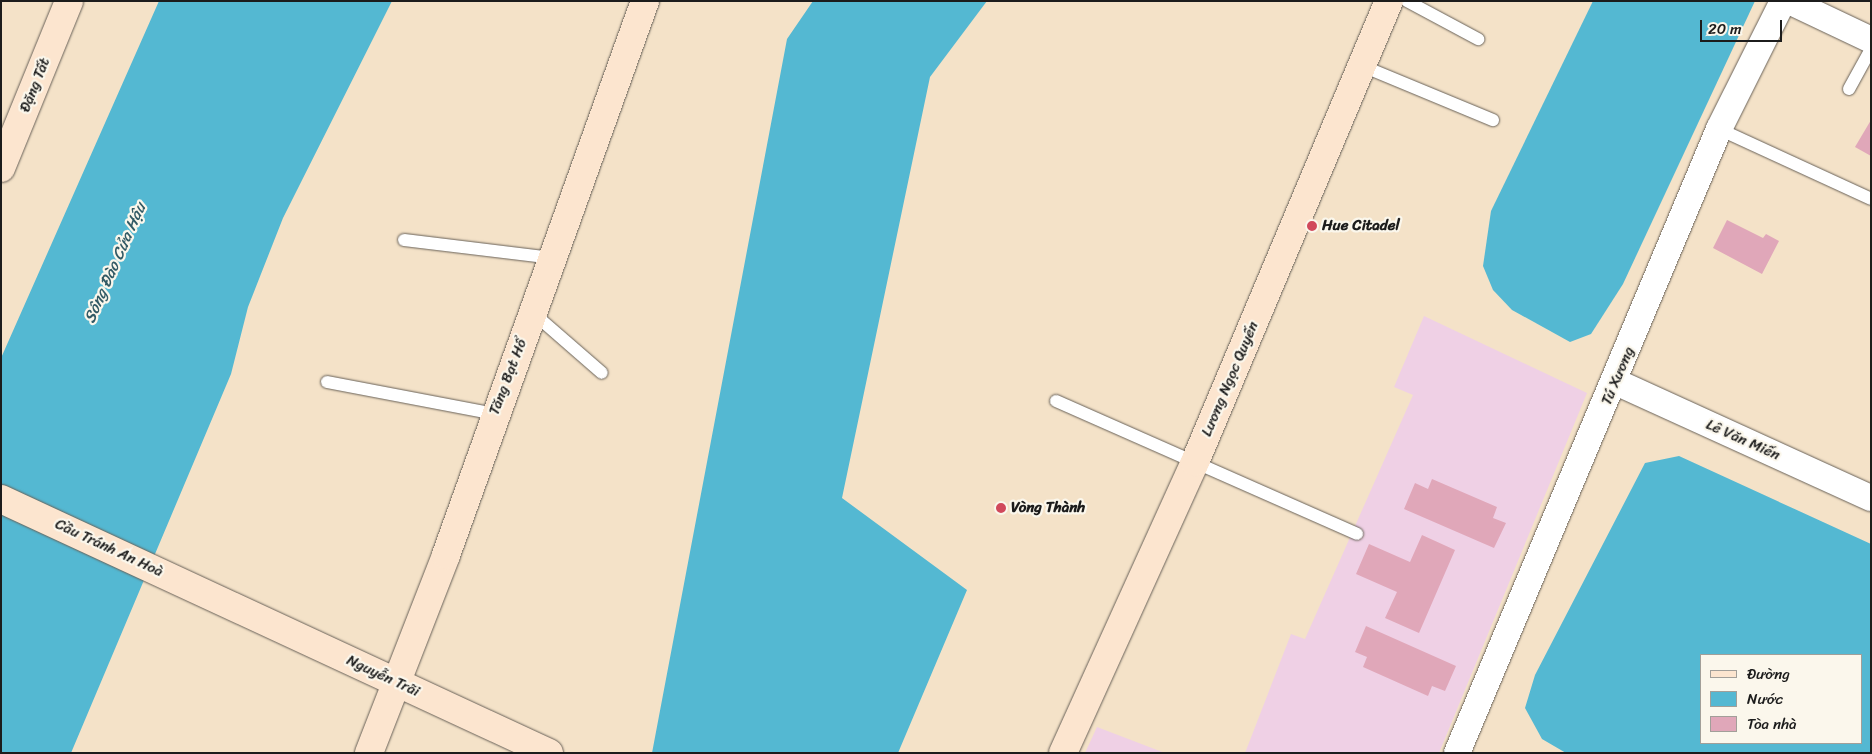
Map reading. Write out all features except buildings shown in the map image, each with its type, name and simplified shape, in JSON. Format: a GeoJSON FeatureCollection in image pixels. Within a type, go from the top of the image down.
{"type":"FeatureCollection","features":[{"type":"Feature","properties":{"kind":"street","name":"Đặng Tất"},"geometry":{"type":"LineString","coordinates":[[1,168],[69,1]]}},
{"type":"Feature","properties":{"kind":"street","name":"Tăng Bạt Hổ"},"geometry":{"type":"LineString","coordinates":[[369,753],[398,683],[644,1]]}},
{"type":"Feature","properties":{"kind":"street","name":"Lương Ngọc Quyến"},"geometry":{"type":"LineString","coordinates":[[1063,753],[1195,462],[1360,65],[1389,1]]}},
{"type":"Feature","properties":{"kind":"street","name":"Tú Xương"},"geometry":{"type":"LineString","coordinates":[[1457,753],[1616,382],[1719,129],[1783,1]]}},
{"type":"Feature","properties":{"kind":"street"},"geometry":{"type":"LineString","coordinates":[[1790,1],[1871,40]]}},
{"type":"Feature","properties":{"kind":"street","name":"Lê Văn Miến"},"geometry":{"type":"LineString","coordinates":[[1616,382],[1871,498]]}},
{"type":"Feature","properties":{"kind":"street","name":"Cầu Tránh An Hoà"},"geometry":{"type":"LineString","coordinates":[[1,499],[216,597]]}},
{"type":"Feature","properties":{"kind":"street","name":"Nguyễn Trãi"},"geometry":{"type":"LineString","coordinates":[[216,597],[549,753]]}},
{"type":"Feature","properties":{"kind":"lane"},"geometry":{"type":"LineString","coordinates":[[1407,1],[1478,38]]}},
{"type":"Feature","properties":{"kind":"lane"},"geometry":{"type":"LineString","coordinates":[[1849,89],[1871,49]]}},
{"type":"Feature","properties":{"kind":"lane"},"geometry":{"type":"LineString","coordinates":[[1360,65],[1492,120]]}},
{"type":"Feature","properties":{"kind":"lane"},"geometry":{"type":"LineString","coordinates":[[1719,129],[1871,200]]}},
{"type":"Feature","properties":{"kind":"lane"},"geometry":{"type":"LineString","coordinates":[[404,240],[552,258]]}},
{"type":"Feature","properties":{"kind":"lane"},"geometry":{"type":"LineString","coordinates":[[533,313],[602,372]]}},
{"type":"Feature","properties":{"kind":"lane"},"geometry":{"type":"LineString","coordinates":[[328,382],[494,414]]}},
{"type":"Feature","properties":{"kind":"lane"},"geometry":{"type":"LineString","coordinates":[[1056,401],[1357,534]]}},
{"type":"Feature","properties":{"kind":"shaded area"},"geometry":{"type":"Polygon","coordinates":[[[1424,316],[1587,393],[1439,753],[1245,753],[1291,634],[1305,639],[1413,395],[1394,387],[1424,316]]]}},
{"type":"Feature","properties":{"kind":"shaded area"},"geometry":{"type":"Polygon","coordinates":[[[1097,727],[1165,753],[1085,753],[1097,727]]]}},
{"type":"Feature","properties":{"kind":"water","name":"Sông Đào Cửa Hậu"},"geometry":{"type":"Polygon","coordinates":[[[159,1],[392,1],[283,218],[248,307],[231,374],[71,753],[1,753],[1,358],[159,1]]]}},
{"type":"Feature","properties":{"kind":"water"},"geometry":{"type":"Polygon","coordinates":[[[813,1],[987,1],[930,77],[842,498],[967,590],[898,753],[652,753],[787,39],[813,1]]]}},
{"type":"Feature","properties":{"kind":"water"},"geometry":{"type":"Polygon","coordinates":[[[1593,1],[1755,1],[1623,284],[1591,334],[1570,342],[1512,310],[1493,290],[1483,266],[1491,211],[1593,1]]]}},
{"type":"Feature","properties":{"kind":"water"},"geometry":{"type":"Polygon","coordinates":[[[1679,456],[1871,544],[1871,753],[1566,753],[1542,739],[1525,708],[1535,675],[1645,463],[1679,456]]]}},
{"type":"Feature","properties":{"kind":"place","name":"Hue Citadel"},"geometry":{"type":"Point","coordinates":[1312,226]}},
{"type":"Feature","properties":{"kind":"place","name":"Vòng Thành"},"geometry":{"type":"Point","coordinates":[1001,508]}}]}
